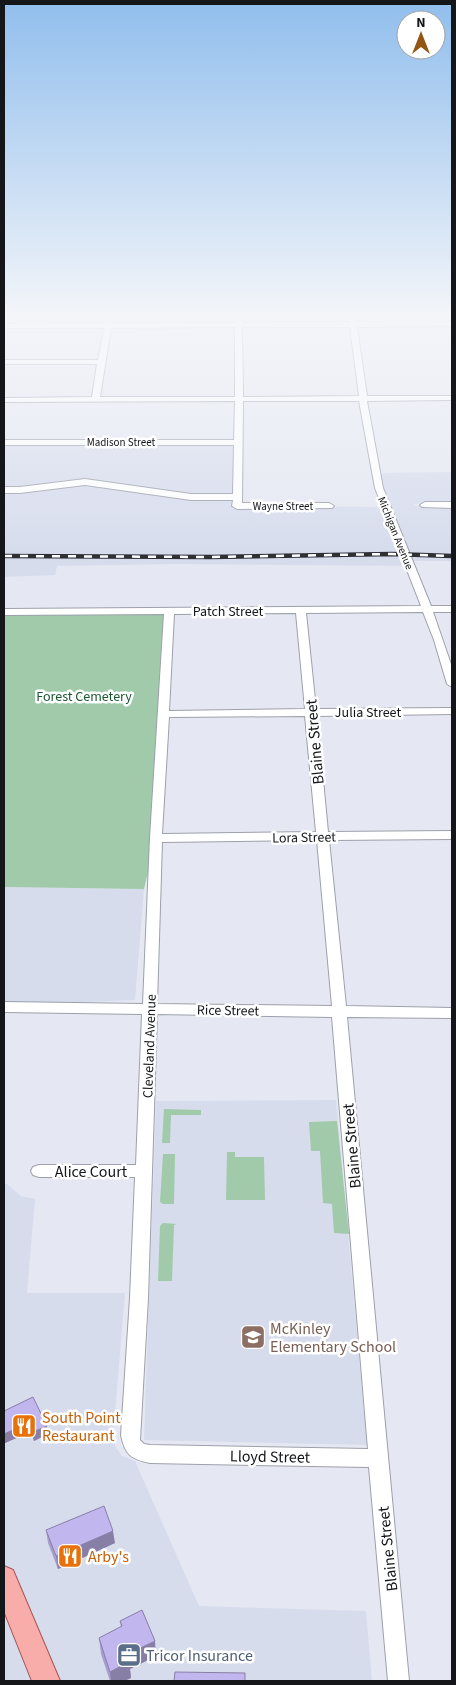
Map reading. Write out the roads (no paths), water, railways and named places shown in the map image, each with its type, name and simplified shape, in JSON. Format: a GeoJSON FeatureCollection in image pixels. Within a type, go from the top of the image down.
{"type":"FeatureCollection","features":[{"type":"Feature","properties":{"kind":"main road"},"geometry":{"type":"LineString","coordinates":[[4,1579],[46,1681]]}},
{"type":"Feature","properties":{"kind":"street"},"geometry":{"type":"LineString","coordinates":[[96,400],[97,396]]}},
{"type":"Feature","properties":{"kind":"street"},"geometry":{"type":"LineString","coordinates":[[237,502],[240,396]]}},
{"type":"Feature","properties":{"kind":"street","name":"Michigan Avenue"},"geometry":{"type":"LineString","coordinates":[[363,398],[378,488],[439,640],[452,684]]}},
{"type":"Feature","properties":{"kind":"street"},"geometry":{"type":"LineString","coordinates":[[4,400],[452,398]]}},
{"type":"Feature","properties":{"kind":"street","name":"Madison Street"},"geometry":{"type":"LineString","coordinates":[[4,443],[238,442]]}},
{"type":"Feature","properties":{"kind":"street","name":"Wayne Street"},"geometry":{"type":"LineString","coordinates":[[4,490],[20,490],[85,482],[143,488],[191,497],[237,502],[330,506]]}},
{"type":"Feature","properties":{"kind":"street"},"geometry":{"type":"LineString","coordinates":[[425,506],[452,505]]}},
{"type":"Feature","properties":{"kind":"street","name":"Patch Street"},"geometry":{"type":"LineString","coordinates":[[4,612],[452,609]]}},
{"type":"Feature","properties":{"kind":"street","name":"Blaine Street"},"geometry":{"type":"LineString","coordinates":[[301,610],[399,1681]]}},
{"type":"Feature","properties":{"kind":"street","name":"Cleveland Avenue"},"geometry":{"type":"LineString","coordinates":[[163,1454],[139,1452],[132,1444],[130,1435],[144,1171],[156,838],[169,612]]}},
{"type":"Feature","properties":{"kind":"street","name":"Julia Street"},"geometry":{"type":"LineString","coordinates":[[164,714],[452,711]]}},
{"type":"Feature","properties":{"kind":"street","name":"Lora Street"},"geometry":{"type":"LineString","coordinates":[[156,838],[452,835]]}},
{"type":"Feature","properties":{"kind":"street","name":"Rice Street"},"geometry":{"type":"LineString","coordinates":[[4,1007],[452,1014]]}},
{"type":"Feature","properties":{"kind":"street","name":"Alice Court"},"geometry":{"type":"LineString","coordinates":[[39,1171],[144,1171]]}},
{"type":"Feature","properties":{"kind":"street","name":"Lloyd Street"},"geometry":{"type":"LineString","coordinates":[[163,1454],[378,1458]]}},
{"type":"Feature","properties":{"kind":"railway"},"geometry":{"type":"LineString","coordinates":[[4,556],[211,557],[392,554],[452,556]]}},
{"type":"Feature","properties":{"kind":"place","name":"McKinley Elementary School"},"geometry":{"type":"Point","coordinates":[253,1337]}},
{"type":"Feature","properties":{"kind":"place","name":"South Point Restaurant"},"geometry":{"type":"Point","coordinates":[24,1426]}},
{"type":"Feature","properties":{"kind":"place","name":"Arby's"},"geometry":{"type":"Point","coordinates":[70,1556]}},
{"type":"Feature","properties":{"kind":"place","name":"Tricor Insurance"},"geometry":{"type":"Point","coordinates":[129,1655]}},
{"type":"Feature","properties":{"kind":"park label","name":"Forest Cemetery"},"geometry":{"type":"Point","coordinates":[84,696]}}]}
